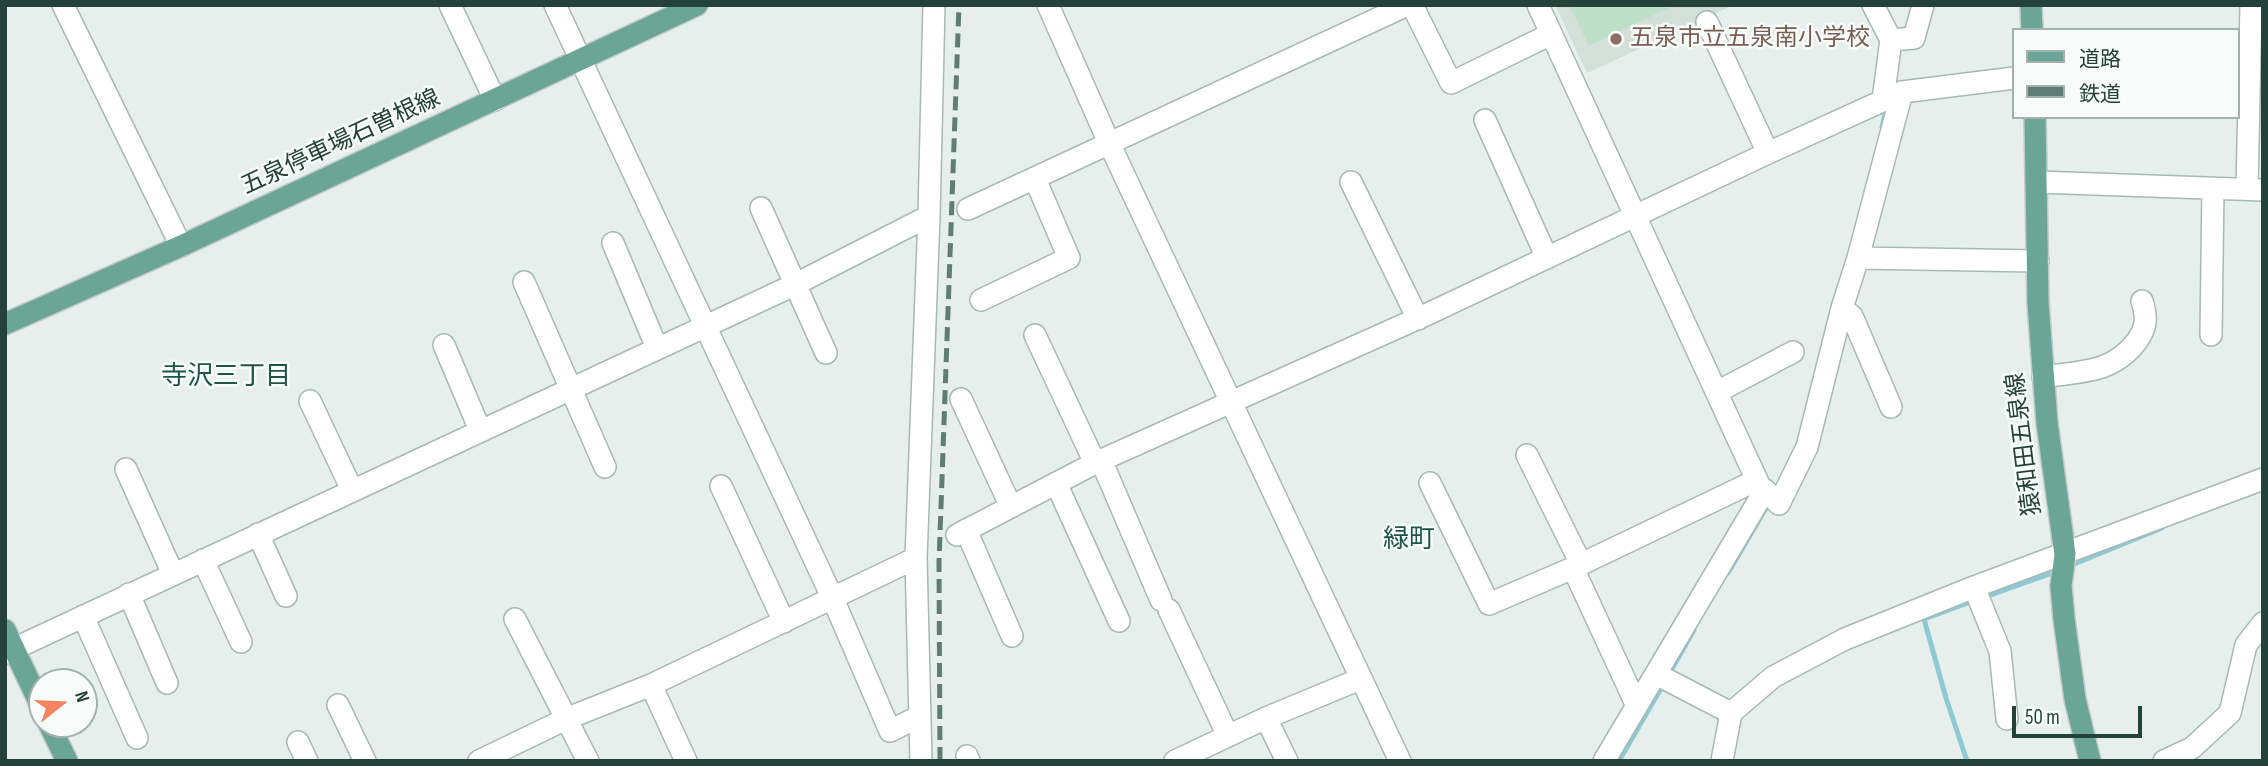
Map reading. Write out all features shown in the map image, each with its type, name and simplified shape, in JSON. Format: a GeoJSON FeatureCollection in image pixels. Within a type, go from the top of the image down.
{"type":"FeatureCollection","features":[{"type":"Feature","properties":{"kind":"main road","name":"五泉停車場石曽根線"},"geometry":{"type":"LineString","coordinates":[[5,324],[181,246],[697,5]]}},
{"type":"Feature","properties":{"kind":"main road"},"geometry":{"type":"LineString","coordinates":[[2031,5],[2032,28]]}},
{"type":"Feature","properties":{"kind":"main road","name":"猿和田五泉線"},"geometry":{"type":"LineString","coordinates":[[2035,119],[2038,303],[2043,377],[2065,554],[2061,586],[2064,619],[2075,699],[2090,761]]}},
{"type":"Feature","properties":{"kind":"main road"},"geometry":{"type":"LineString","coordinates":[[8,644],[28,682]]}},
{"type":"Feature","properties":{"kind":"main road"},"geometry":{"type":"LineString","coordinates":[[55,738],[66,761]]}},
{"type":"Feature","properties":{"kind":"street"},"geometry":{"type":"LineString","coordinates":[[63,5],[181,246]]}},
{"type":"Feature","properties":{"kind":"street"},"geometry":{"type":"LineString","coordinates":[[450,5],[495,100]]}},
{"type":"Feature","properties":{"kind":"street"},"geometry":{"type":"LineString","coordinates":[[555,5],[833,599],[890,731],[920,716]]}},
{"type":"Feature","properties":{"kind":"street"},"geometry":{"type":"LineString","coordinates":[[922,761],[916,558],[934,5]]}},
{"type":"Feature","properties":{"kind":"street"},"geometry":{"type":"LineString","coordinates":[[1048,5],[1110,145],[1400,761]]}},
{"type":"Feature","properties":{"kind":"street"},"geometry":{"type":"LineString","coordinates":[[968,209],[1407,5]]}},
{"type":"Feature","properties":{"kind":"street"},"geometry":{"type":"LineString","coordinates":[[1412,5],[1451,83],[1551,34]]}},
{"type":"Feature","properties":{"kind":"street"},"geometry":{"type":"LineString","coordinates":[[1538,5],[1761,485],[1779,504],[1807,447],[1842,309],[1858,258],[1893,96],[1891,40],[1873,5]]}},
{"type":"Feature","properties":{"kind":"street"},"geometry":{"type":"LineString","coordinates":[[1891,40],[1914,38],[1923,5]]}},
{"type":"Feature","properties":{"kind":"street"},"geometry":{"type":"LineString","coordinates":[[2038,181],[2255,189],[2250,5]]}},
{"type":"Feature","properties":{"kind":"street"},"geometry":{"type":"LineString","coordinates":[[1707,22],[1768,153]]}},
{"type":"Feature","properties":{"kind":"street"},"geometry":{"type":"LineString","coordinates":[[1012,636],[962,532],[1098,462],[1418,319],[1893,96],[2012,78]]}},
{"type":"Feature","properties":{"kind":"street"},"geometry":{"type":"LineString","coordinates":[[1485,120],[1547,258]]}},
{"type":"Feature","properties":{"kind":"street"},"geometry":{"type":"LineString","coordinates":[[981,300],[1069,258],[1035,179]]}},
{"type":"Feature","properties":{"kind":"street"},"geometry":{"type":"LineString","coordinates":[[1351,182],[1418,319]]}},
{"type":"Feature","properties":{"kind":"street"},"geometry":{"type":"LineString","coordinates":[[2211,335],[2213,188]]}},
{"type":"Feature","properties":{"kind":"street"},"geometry":{"type":"LineString","coordinates":[[761,208],[827,354]]}},
{"type":"Feature","properties":{"kind":"street"},"geometry":{"type":"LineString","coordinates":[[8,644],[83,616],[352,491],[794,285],[929,216]]}},
{"type":"Feature","properties":{"kind":"street"},"geometry":{"type":"LineString","coordinates":[[613,243],[657,348]]}},
{"type":"Feature","properties":{"kind":"street"},"geometry":{"type":"LineString","coordinates":[[1858,258],[2038,261]]}},
{"type":"Feature","properties":{"kind":"street"},"geometry":{"type":"LineString","coordinates":[[524,282],[605,467]]}},
{"type":"Feature","properties":{"kind":"street"},"geometry":{"type":"LineString","coordinates":[[2043,377],[2106,368],[2126,355],[2145,331],[2147,315],[2142,301]]}},
{"type":"Feature","properties":{"kind":"street"},"geometry":{"type":"LineString","coordinates":[[1842,309],[1852,316],[1891,407]]}},
{"type":"Feature","properties":{"kind":"street"},"geometry":{"type":"LineString","coordinates":[[1035,335],[1228,736]]}},
{"type":"Feature","properties":{"kind":"street"},"geometry":{"type":"LineString","coordinates":[[444,345],[480,430]]}},
{"type":"Feature","properties":{"kind":"street"},"geometry":{"type":"LineString","coordinates":[[1717,392],[1793,352]]}},
{"type":"Feature","properties":{"kind":"street"},"geometry":{"type":"LineString","coordinates":[[961,398],[1011,507]]}},
{"type":"Feature","properties":{"kind":"street"},"geometry":{"type":"LineString","coordinates":[[310,401],[352,491]]}},
{"type":"Feature","properties":{"kind":"street"},"geometry":{"type":"LineString","coordinates":[[1527,455],[1637,706]]}},
{"type":"Feature","properties":{"kind":"street"},"geometry":{"type":"LineString","coordinates":[[126,469],[173,574]]}},
{"type":"Feature","properties":{"kind":"street"},"geometry":{"type":"LineString","coordinates":[[1056,483],[1119,621]]}},
{"type":"Feature","properties":{"kind":"street"},"geometry":{"type":"LineString","coordinates":[[1430,483],[1489,604],[1761,485]]}},
{"type":"Feature","properties":{"kind":"street"},"geometry":{"type":"LineString","coordinates":[[1722,761],[1731,713],[1773,677],[1845,639],[1974,587],[2262,484]]}},
{"type":"Feature","properties":{"kind":"street"},"geometry":{"type":"LineString","coordinates":[[1604,761],[1656,674],[1761,485]]}},
{"type":"Feature","properties":{"kind":"street"},"geometry":{"type":"LineString","coordinates":[[721,486],[784,622]]}},
{"type":"Feature","properties":{"kind":"street"},"geometry":{"type":"LineString","coordinates":[[258,534],[286,596]]}},
{"type":"Feature","properties":{"kind":"street"},"geometry":{"type":"LineString","coordinates":[[479,761],[520,751],[566,719],[651,685],[916,558]]}},
{"type":"Feature","properties":{"kind":"street"},"geometry":{"type":"LineString","coordinates":[[203,560],[241,642]]}},
{"type":"Feature","properties":{"kind":"street"},"geometry":{"type":"LineString","coordinates":[[1974,587],[2000,651],[2007,719]]}},
{"type":"Feature","properties":{"kind":"street"},"geometry":{"type":"LineString","coordinates":[[129,594],[167,683]]}},
{"type":"Feature","properties":{"kind":"street"},"geometry":{"type":"LineString","coordinates":[[83,616],[137,737]]}},
{"type":"Feature","properties":{"kind":"street"},"geometry":{"type":"LineString","coordinates":[[515,619],[588,761]]}},
{"type":"Feature","properties":{"kind":"street"},"geometry":{"type":"LineString","coordinates":[[2164,761],[2192,748],[2230,713],[2246,645],[2263,623]]}},
{"type":"Feature","properties":{"kind":"street"},"geometry":{"type":"LineString","coordinates":[[1656,674],[1731,713]]}},
{"type":"Feature","properties":{"kind":"street"},"geometry":{"type":"LineString","coordinates":[[1175,761],[1266,718],[1360,679]]}},
{"type":"Feature","properties":{"kind":"street"},"geometry":{"type":"LineString","coordinates":[[651,685],[686,761]]}},
{"type":"Feature","properties":{"kind":"street"},"geometry":{"type":"LineString","coordinates":[[338,705],[365,761]]}},
{"type":"Feature","properties":{"kind":"street"},"geometry":{"type":"LineString","coordinates":[[1266,718],[1287,761]]}},
{"type":"Feature","properties":{"kind":"shaded area","name":"五泉市立五泉南小学校"},"geometry":{"type":"Polygon","coordinates":[[[1555,5],[1734,5],[1587,73],[1555,5]]]}},
{"type":"Feature","properties":{"kind":"green space"},"geometry":{"type":"Polygon","coordinates":[[[1569,5],[1675,5],[1589,46],[1569,5]]]}},
{"type":"Feature","properties":{"kind":"waterway"},"geometry":{"type":"LineString","coordinates":[[1882,127],[1887,106]]}},
{"type":"Feature","properties":{"kind":"waterway"},"geometry":{"type":"LineString","coordinates":[[1728,573],[1765,510]]}},
{"type":"Feature","properties":{"kind":"waterway"},"geometry":{"type":"LineString","coordinates":[[2067,567],[2162,528]]}},
{"type":"Feature","properties":{"kind":"waterway"},"geometry":{"type":"LineString","coordinates":[[1985,597],[2058,571]]}},
{"type":"Feature","properties":{"kind":"waterway"},"geometry":{"type":"LineString","coordinates":[[1967,761],[1924,619],[1976,600]]}},
{"type":"Feature","properties":{"kind":"waterway"},"geometry":{"type":"LineString","coordinates":[[1668,676],[1694,630]]}},
{"type":"Feature","properties":{"kind":"waterway"},"geometry":{"type":"LineString","coordinates":[[1619,761],[1663,685]]}},
{"type":"Feature","properties":{"kind":"railway"},"geometry":{"type":"LineString","coordinates":[[940,761],[939,562],[959,5]]}},
{"type":"Feature","properties":{"kind":"place","name":"五泉市立五泉南小学校"},"geometry":{"type":"Point","coordinates":[1616,39]}},
{"type":"Feature","properties":{"kind":"district","name":"寺沢三丁目"},"geometry":{"type":"Point","coordinates":[226,377]}},
{"type":"Feature","properties":{"kind":"district","name":"緑町"},"geometry":{"type":"Point","coordinates":[1409,540]}}]}
